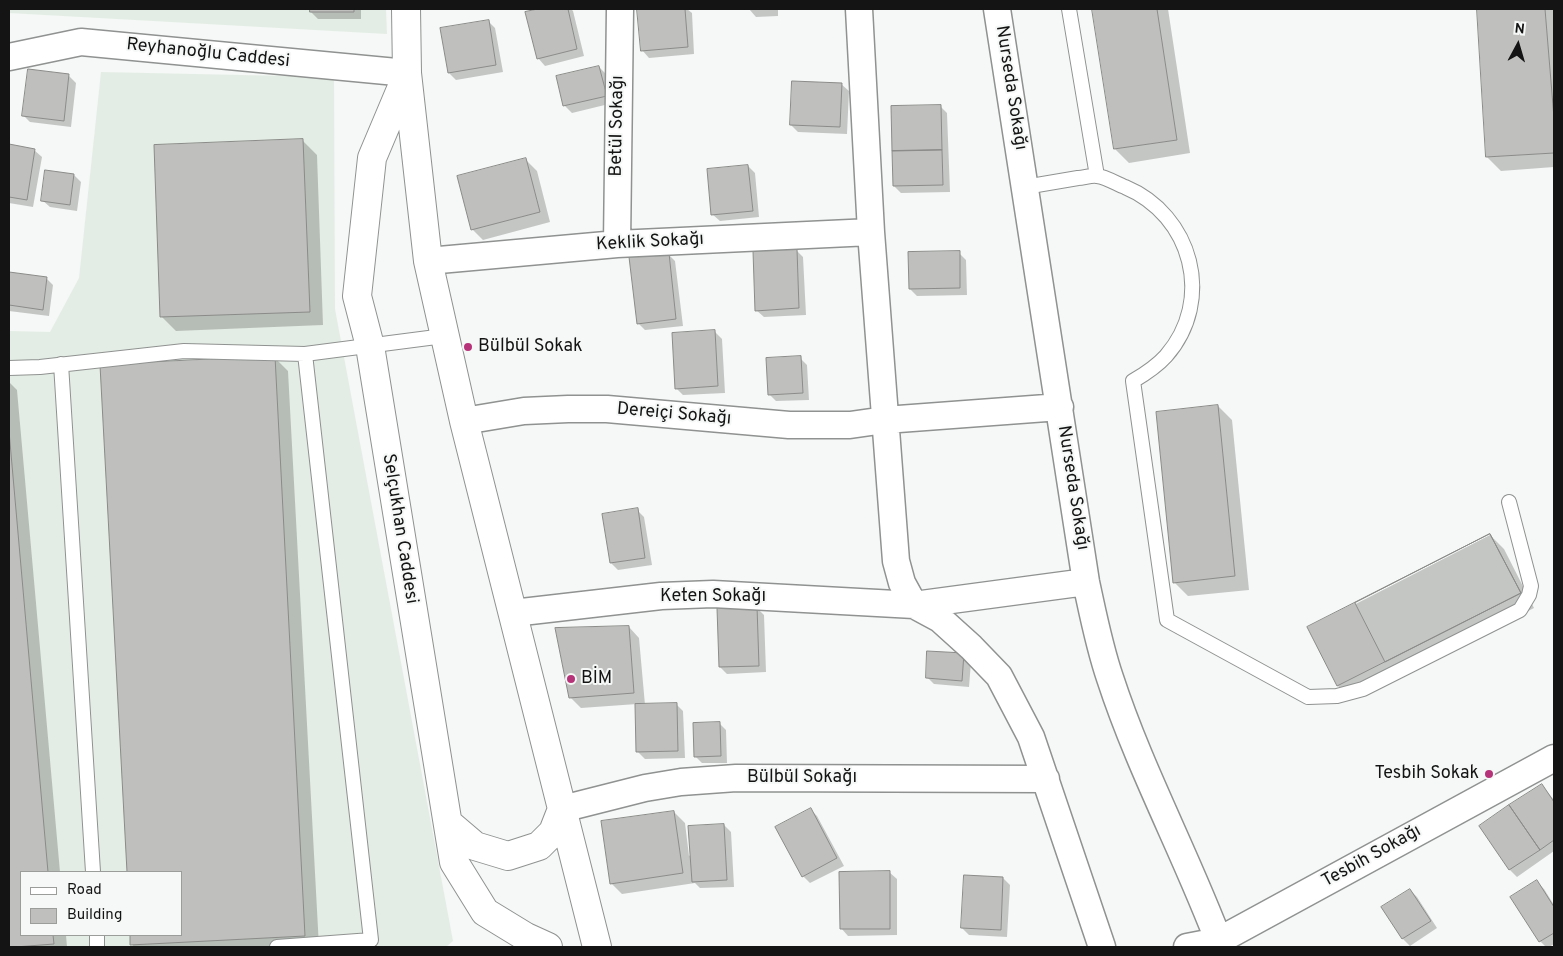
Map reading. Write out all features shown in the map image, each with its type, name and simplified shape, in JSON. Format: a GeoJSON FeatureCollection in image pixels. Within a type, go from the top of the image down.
{"type":"FeatureCollection","features":[{"type":"Feature","properties":{"kind":"street","name":"Selçukhan Caddesi"},"geometry":{"type":"LineString","coordinates":[[406,9],[408,73],[428,261],[464,422],[597,947]]}},
{"type":"Feature","properties":{"kind":"street","name":"Betül Sokağı"},"geometry":{"type":"LineString","coordinates":[[617,244],[620,9]]}},
{"type":"Feature","properties":{"kind":"street"},"geometry":{"type":"LineString","coordinates":[[858,9],[896,561],[902,583],[914,604],[940,619],[999,676],[1031,737],[1102,947]]}},
{"type":"Feature","properties":{"kind":"street","name":"Nurseda Sokağı"},"geometry":{"type":"LineString","coordinates":[[997,9],[1086,582],[1096,630],[1110,678],[1128,726],[1220,944]]}},
{"type":"Feature","properties":{"kind":"street","name":"Reyhanoğlu Caddesi"},"geometry":{"type":"LineString","coordinates":[[9,57],[81,42],[408,73]]}},
{"type":"Feature","properties":{"kind":"street","name":"Selçukhan Caddesi"},"geometry":{"type":"LineString","coordinates":[[408,73],[372,158],[357,296],[370,346],[454,862],[485,912],[526,937],[548,947]]}},
{"type":"Feature","properties":{"kind":"street","name":"Keklik Sokağı"},"geometry":{"type":"LineString","coordinates":[[428,261],[617,244],[872,232]]}},
{"type":"Feature","properties":{"kind":"street","name":"Dereiçi Sokağı"},"geometry":{"type":"LineString","coordinates":[[464,422],[524,411],[568,408],[634,411],[789,425],[850,425],[885,420],[1060,408]]}},
{"type":"Feature","properties":{"kind":"street","name":"Keten Sokağı"},"geometry":{"type":"LineString","coordinates":[[513,613],[661,596],[714,594],[914,604],[1086,582]]}},
{"type":"Feature","properties":{"kind":"street","name":"Tesbih Sokağı"},"geometry":{"type":"LineString","coordinates":[[1187,947],[1220,944],[1554,758]]}},
{"type":"Feature","properties":{"kind":"street","name":"Bülbül Sokağı"},"geometry":{"type":"LineString","coordinates":[[562,809],[645,788],[681,782],[736,778],[1046,779]]}},
{"type":"Feature","properties":{"kind":"street"},"geometry":{"type":"LineString","coordinates":[[448,823],[476,846],[508,856],[539,846],[553,832],[562,809]]}},
{"type":"Feature","properties":{"kind":"lane"},"geometry":{"type":"LineString","coordinates":[[1069,9],[1097,176]]}},
{"type":"Feature","properties":{"kind":"lane"},"geometry":{"type":"LineString","coordinates":[[1025,186],[1097,176],[1137,192],[1153,203],[1167,216],[1178,232],[1186,250],[1191,268],[1192,287],[1190,306],[1185,324],[1166,356],[1133,381],[1167,620],[1308,697],[1337,696],[1363,689],[1520,610],[1526,603],[1531,586],[1530,578],[1509,502]]}},
{"type":"Feature","properties":{"kind":"lane"},"geometry":{"type":"LineString","coordinates":[[9,368],[40,367],[184,351],[305,354],[444,336]]}},
{"type":"Feature","properties":{"kind":"lane"},"geometry":{"type":"LineString","coordinates":[[277,947],[314,946],[371,940],[305,354]]}},
{"type":"Feature","properties":{"kind":"lane"},"geometry":{"type":"LineString","coordinates":[[61,364],[93,871]]}},
{"type":"Feature","properties":{"kind":"shaded area"},"geometry":{"type":"Polygon","coordinates":[[[9,9],[386,9],[387,34],[9,13],[9,9]]]}},
{"type":"Feature","properties":{"kind":"shaded area"},"geometry":{"type":"Polygon","coordinates":[[[101,72],[334,77],[335,309],[453,941],[446,947],[9,947],[9,331],[50,332],[79,278],[101,72]]]}},
{"type":"Feature","properties":{"kind":"building"},"geometry":{"type":"Polygon","coordinates":[[[310,9],[354,9],[354,12],[310,12],[310,9]]]}},
{"type":"Feature","properties":{"kind":"building"},"geometry":{"type":"Polygon","coordinates":[[[538,9],[568,9],[577,49],[537,59],[525,12],[538,9]]]}},
{"type":"Feature","properties":{"kind":"building"},"geometry":{"type":"Polygon","coordinates":[[[637,9],[685,9],[688,47],[641,51],[637,9]]]}},
{"type":"Feature","properties":{"kind":"building"},"geometry":{"type":"Polygon","coordinates":[[[1092,9],[1157,9],[1177,140],[1114,149],[1092,9]]]}},
{"type":"Feature","properties":{"kind":"building"},"geometry":{"type":"Polygon","coordinates":[[[1477,9],[1545,9],[1554,118],[1554,153],[1486,157],[1477,9]]]}},
{"type":"Feature","properties":{"kind":"building"},"geometry":{"type":"Polygon","coordinates":[[[489,20],[496,65],[448,73],[440,28],[489,20]]]}},
{"type":"Feature","properties":{"kind":"building"},"geometry":{"type":"Polygon","coordinates":[[[599,66],[607,96],[563,106],[556,76],[599,66]]]}},
{"type":"Feature","properties":{"kind":"building"},"geometry":{"type":"Polygon","coordinates":[[[28,69],[69,74],[64,121],[22,116],[28,69]]]}},
{"type":"Feature","properties":{"kind":"building"},"geometry":{"type":"Polygon","coordinates":[[[792,81],[842,83],[840,127],[790,125],[792,81]]]}},
{"type":"Feature","properties":{"kind":"building"},"geometry":{"type":"Polygon","coordinates":[[[941,105],[942,150],[892,151],[891,106],[941,105]]]}},
{"type":"Feature","properties":{"kind":"building"},"geometry":{"type":"Polygon","coordinates":[[[303,139],[310,312],[160,317],[154,145],[303,139]]]}},
{"type":"Feature","properties":{"kind":"building"},"geometry":{"type":"Polygon","coordinates":[[[9,144],[35,149],[27,200],[9,197],[9,144]]]}},
{"type":"Feature","properties":{"kind":"building"},"geometry":{"type":"Polygon","coordinates":[[[942,150],[943,185],[893,186],[892,151],[942,150]]]}},
{"type":"Feature","properties":{"kind":"building"},"geometry":{"type":"Polygon","coordinates":[[[526,158],[540,212],[471,230],[457,176],[526,158]]]}},
{"type":"Feature","properties":{"kind":"building"},"geometry":{"type":"Polygon","coordinates":[[[748,165],[753,211],[711,215],[707,169],[748,165]]]}},
{"type":"Feature","properties":{"kind":"building"},"geometry":{"type":"Polygon","coordinates":[[[45,170],[74,174],[70,205],[41,201],[45,170]]]}},
{"type":"Feature","properties":{"kind":"building"},"geometry":{"type":"Polygon","coordinates":[[[797,249],[799,308],[755,311],[753,251],[797,249]]]}},
{"type":"Feature","properties":{"kind":"building"},"geometry":{"type":"Polygon","coordinates":[[[960,251],[960,288],[909,289],[908,252],[960,251]]]}},
{"type":"Feature","properties":{"kind":"building"},"geometry":{"type":"Polygon","coordinates":[[[669,253],[676,319],[637,324],[629,257],[669,253]]]}},
{"type":"Feature","properties":{"kind":"building"},"geometry":{"type":"Polygon","coordinates":[[[9,272],[47,277],[43,310],[9,305],[9,272]]]}},
{"type":"Feature","properties":{"kind":"building"},"geometry":{"type":"Polygon","coordinates":[[[715,330],[718,386],[675,389],[672,333],[715,330]]]}},
{"type":"Feature","properties":{"kind":"building"},"geometry":{"type":"Polygon","coordinates":[[[275,356],[305,936],[130,945],[130,936],[182,936],[182,871],[127,871],[100,365],[275,356]]]}},
{"type":"Feature","properties":{"kind":"building"},"geometry":{"type":"Polygon","coordinates":[[[801,356],[803,393],[768,395],[766,358],[801,356]]]}},
{"type":"Feature","properties":{"kind":"building"},"geometry":{"type":"Polygon","coordinates":[[[1218,405],[1235,576],[1173,583],[1156,412],[1218,405]]]}},
{"type":"Feature","properties":{"kind":"building"},"geometry":{"type":"Polygon","coordinates":[[[9,431],[48,871],[20,871],[20,936],[53,936],[54,944],[9,947],[9,431]]]}},
{"type":"Feature","properties":{"kind":"building"},"geometry":{"type":"Polygon","coordinates":[[[638,508],[645,558],[610,563],[602,514],[638,508]]]}},
{"type":"Feature","properties":{"kind":"building"},"geometry":{"type":"Polygon","coordinates":[[[1490,534],[1521,593],[1385,662],[1355,603],[1490,534]]]}},
{"type":"Feature","properties":{"kind":"building"},"geometry":{"type":"Polygon","coordinates":[[[1490,534],[1521,593],[1337,686],[1307,627],[1490,534]]]}},
{"type":"Feature","properties":{"kind":"building"},"geometry":{"type":"Polygon","coordinates":[[[757,606],[759,666],[719,667],[717,608],[757,606]]]}},
{"type":"Feature","properties":{"kind":"building"},"geometry":{"type":"Polygon","coordinates":[[[629,626],[634,693],[569,698],[555,628],[629,626]]]}},
{"type":"Feature","properties":{"kind":"building"},"geometry":{"type":"Polygon","coordinates":[[[927,651],[964,653],[962,681],[926,678],[927,651]]]}},
{"type":"Feature","properties":{"kind":"building"},"geometry":{"type":"Polygon","coordinates":[[[677,703],[678,751],[636,752],[635,704],[677,703]]]}},
{"type":"Feature","properties":{"kind":"building"},"geometry":{"type":"Polygon","coordinates":[[[720,722],[721,756],[694,757],[693,723],[720,722]]]}},
{"type":"Feature","properties":{"kind":"building"},"geometry":{"type":"Polygon","coordinates":[[[1542,784],[1554,802],[1554,840],[1540,850],[1509,805],[1542,784]]]}},
{"type":"Feature","properties":{"kind":"building"},"geometry":{"type":"Polygon","coordinates":[[[1509,805],[1540,850],[1509,870],[1479,826],[1509,805]]]}},
{"type":"Feature","properties":{"kind":"building"},"geometry":{"type":"Polygon","coordinates":[[[811,808],[837,858],[802,877],[775,827],[811,808]]]}},
{"type":"Feature","properties":{"kind":"building"},"geometry":{"type":"Polygon","coordinates":[[[674,811],[683,873],[610,884],[601,821],[674,811]]]}},
{"type":"Feature","properties":{"kind":"building"},"geometry":{"type":"Polygon","coordinates":[[[724,824],[727,880],[692,882],[688,826],[724,824]]]}},
{"type":"Feature","properties":{"kind":"building"},"geometry":{"type":"Polygon","coordinates":[[[890,871],[890,929],[840,929],[839,872],[890,871]]]}},
{"type":"Feature","properties":{"kind":"building"},"geometry":{"type":"Polygon","coordinates":[[[964,875],[1003,877],[1001,930],[961,928],[964,875]]]}},
{"type":"Feature","properties":{"kind":"building"},"geometry":{"type":"Polygon","coordinates":[[[1537,880],[1554,907],[1554,933],[1539,942],[1510,897],[1537,880]]]}},
{"type":"Feature","properties":{"kind":"building"},"geometry":{"type":"Polygon","coordinates":[[[1410,889],[1431,921],[1402,939],[1381,907],[1410,889]]]}},
{"type":"Feature","properties":{"kind":"place","name":"Bülbül Sokak"},"geometry":{"type":"Point","coordinates":[468,347]}},
{"type":"Feature","properties":{"kind":"place","name":"BİM"},"geometry":{"type":"Point","coordinates":[571,679]}},
{"type":"Feature","properties":{"kind":"place","name":"Tesbih Sokak"},"geometry":{"type":"Point","coordinates":[1489,774]}}]}
